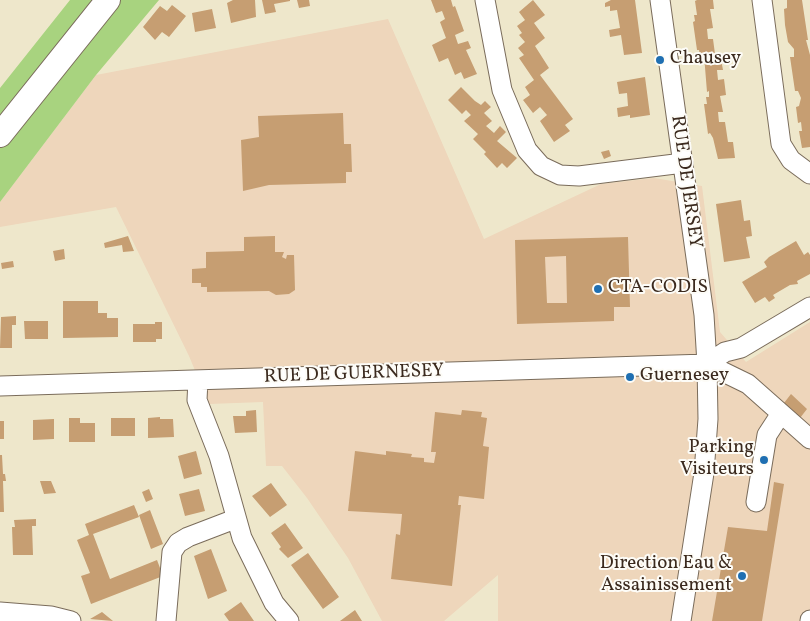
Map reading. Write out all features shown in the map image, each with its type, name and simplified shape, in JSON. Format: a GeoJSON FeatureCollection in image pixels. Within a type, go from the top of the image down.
{"type":"FeatureCollection","features":[{"type":"Feature","properties":{"kind":"main road"},"geometry":{"type":"LineString","coordinates":[[0,135],[108,0]]}},
{"type":"Feature","properties":{"kind":"street"},"geometry":{"type":"LineString","coordinates":[[485,0],[502,90],[528,150],[540,166],[560,175],[579,176],[682,163]]}},
{"type":"Feature","properties":{"kind":"street","name":"RUE DE JERSEY"},"geometry":{"type":"LineString","coordinates":[[660,0],[704,314],[707,364],[708,419],[704,473],[681,621]]}},
{"type":"Feature","properties":{"kind":"street"},"geometry":{"type":"LineString","coordinates":[[762,0],[781,144],[791,160],[810,174]]}},
{"type":"Feature","properties":{"kind":"street"},"geometry":{"type":"LineString","coordinates":[[707,364],[725,352],[741,348],[810,307]]}},
{"type":"Feature","properties":{"kind":"street"},"geometry":{"type":"LineString","coordinates":[[707,364],[748,384],[780,415],[810,440]]}},
{"type":"Feature","properties":{"kind":"street","name":"RUE DE GUERNESEY"},"geometry":{"type":"LineString","coordinates":[[0,386],[707,364]]}},
{"type":"Feature","properties":{"kind":"street"},"geometry":{"type":"LineString","coordinates":[[198,380],[198,400],[219,456],[235,519],[263,584],[274,603],[289,621]]}},
{"type":"Feature","properties":{"kind":"street"},"geometry":{"type":"LineString","coordinates":[[756,502],[767,435],[780,415]]}},
{"type":"Feature","properties":{"kind":"street"},"geometry":{"type":"LineString","coordinates":[[166,621],[172,552],[178,543],[188,537],[235,519]]}},
{"type":"Feature","properties":{"kind":"street"},"geometry":{"type":"LineString","coordinates":[[0,612],[51,616],[71,621]]}},
{"type":"Feature","properties":{"kind":"shaded area"},"geometry":{"type":"Polygon","coordinates":[[[388,19],[484,239],[601,184],[654,178],[702,186],[720,332],[746,362],[810,322],[810,621],[498,621],[498,575],[444,621],[382,621],[348,558],[307,498],[282,466],[266,466],[263,402],[209,404],[189,356],[116,207],[0,227],[0,202],[96,75],[388,19]]]}},
{"type":"Feature","properties":{"kind":"green space"},"geometry":{"type":"Polygon","coordinates":[[[70,0],[159,0],[96,75],[0,202],[0,88],[70,0]]]}},
{"type":"Feature","properties":{"kind":"building"},"geometry":{"type":"Polygon","coordinates":[[[233,0],[255,0],[256,17],[231,23],[227,3],[233,0]]]}},
{"type":"Feature","properties":{"kind":"building"},"geometry":{"type":"Polygon","coordinates":[[[262,0],[290,1],[274,4],[276,12],[265,14],[262,0]]]}},
{"type":"Feature","properties":{"kind":"building"},"geometry":{"type":"Polygon","coordinates":[[[297,0],[309,0],[310,6],[299,8],[297,0]]]}},
{"type":"Feature","properties":{"kind":"building"},"geometry":{"type":"Polygon","coordinates":[[[431,0],[451,0],[453,7],[455,6],[464,31],[455,35],[458,44],[468,41],[471,48],[466,50],[477,74],[464,79],[461,72],[455,75],[448,58],[439,62],[432,45],[446,38],[440,22],[445,19],[442,11],[436,13],[431,0]]]}},
{"type":"Feature","properties":{"kind":"building"},"geometry":{"type":"Polygon","coordinates":[[[533,0],[545,15],[534,23],[545,38],[535,46],[549,68],[540,75],[573,119],[565,125],[570,131],[554,142],[540,121],[547,115],[540,107],[533,113],[523,100],[530,95],[525,87],[534,80],[519,58],[524,55],[518,48],[525,42],[519,35],[522,33],[517,26],[525,20],[519,12],[533,0]]]}},
{"type":"Feature","properties":{"kind":"building"},"geometry":{"type":"Polygon","coordinates":[[[611,0],[635,0],[642,53],[624,55],[621,35],[610,37],[609,30],[620,28],[617,10],[610,11],[610,6],[605,7],[605,3],[611,0]]]}},
{"type":"Feature","properties":{"kind":"building"},"geometry":{"type":"Polygon","coordinates":[[[713,0],[714,9],[710,9],[713,28],[707,29],[708,39],[713,39],[715,54],[720,54],[723,70],[717,70],[718,80],[724,79],[726,95],[720,96],[723,112],[718,112],[719,122],[725,122],[728,142],[733,142],[735,158],[718,159],[713,138],[710,133],[708,134],[704,104],[707,104],[706,97],[709,97],[709,91],[707,92],[704,55],[700,56],[699,50],[697,50],[693,22],[695,21],[694,15],[697,15],[695,1],[713,0]]]}},
{"type":"Feature","properties":{"kind":"building"},"geometry":{"type":"Polygon","coordinates":[[[787,0],[802,0],[808,40],[806,40],[810,55],[810,147],[802,148],[799,131],[802,131],[801,122],[798,123],[796,107],[799,106],[801,98],[798,91],[795,91],[790,57],[794,57],[794,49],[788,42],[785,25],[784,9],[787,8],[787,0]]]}},
{"type":"Feature","properties":{"kind":"building"},"geometry":{"type":"Polygon","coordinates":[[[172,5],[186,16],[169,37],[162,32],[155,40],[143,27],[160,6],[167,11],[172,5]]]}},
{"type":"Feature","properties":{"kind":"building"},"geometry":{"type":"Polygon","coordinates":[[[212,9],[216,28],[195,32],[192,13],[212,9]]]}},
{"type":"Feature","properties":{"kind":"building"},"geometry":{"type":"Polygon","coordinates":[[[645,77],[650,115],[630,118],[630,115],[618,117],[617,108],[628,106],[627,93],[619,94],[617,82],[645,77]]]}},
{"type":"Feature","properties":{"kind":"building"},"geometry":{"type":"Polygon","coordinates":[[[461,87],[481,105],[485,101],[491,107],[484,113],[492,121],[486,126],[494,133],[500,126],[506,132],[497,141],[517,158],[507,168],[502,163],[497,168],[484,154],[486,152],[473,139],[478,134],[464,121],[471,115],[466,110],[462,114],[448,100],[461,87]]]}},
{"type":"Feature","properties":{"kind":"building"},"geometry":{"type":"Polygon","coordinates":[[[343,113],[344,144],[351,144],[352,172],[346,172],[346,183],[269,185],[243,191],[241,140],[259,137],[258,116],[343,113]]]}},
{"type":"Feature","properties":{"kind":"building"},"geometry":{"type":"Polygon","coordinates":[[[609,150],[611,156],[604,159],[601,152],[609,150]]]}},
{"type":"Feature","properties":{"kind":"building"},"geometry":{"type":"Polygon","coordinates":[[[741,200],[744,221],[750,220],[752,236],[746,237],[750,258],[724,262],[716,204],[741,200]]]}},
{"type":"Feature","properties":{"kind":"building"},"geometry":{"type":"Polygon","coordinates":[[[128,236],[134,251],[123,252],[122,245],[105,248],[104,243],[128,236]]]}},
{"type":"Feature","properties":{"kind":"building"},"geometry":{"type":"Polygon","coordinates":[[[275,236],[275,252],[284,252],[282,257],[286,259],[287,255],[294,255],[295,290],[289,294],[276,295],[269,291],[207,292],[207,287],[201,287],[201,283],[192,283],[192,269],[206,268],[206,252],[244,251],[244,237],[275,236]]]}},
{"type":"Feature","properties":{"kind":"building","name":"CTA-CODIS"},"geometry":{"type":"Polygon","coordinates":[[[628,237],[630,307],[614,307],[614,321],[517,324],[515,240],[628,237]],[[566,256],[545,257],[547,303],[567,303],[566,256]]]}},
{"type":"Feature","properties":{"kind":"building"},"geometry":{"type":"Polygon","coordinates":[[[796,241],[804,255],[808,252],[810,255],[810,274],[797,281],[798,284],[790,285],[773,295],[775,298],[769,302],[765,297],[755,303],[742,282],[767,267],[764,262],[769,257],[796,241]]]}},
{"type":"Feature","properties":{"kind":"building"},"geometry":{"type":"Polygon","coordinates":[[[64,249],[65,259],[55,261],[53,251],[64,249]]]}},
{"type":"Feature","properties":{"kind":"building"},"geometry":{"type":"Polygon","coordinates":[[[13,261],[14,267],[2,269],[1,263],[13,261]]]}},
{"type":"Feature","properties":{"kind":"building"},"geometry":{"type":"Polygon","coordinates":[[[63,301],[98,301],[98,313],[107,313],[107,318],[118,318],[118,337],[63,338],[63,301]]]}},
{"type":"Feature","properties":{"kind":"building"},"geometry":{"type":"Polygon","coordinates":[[[16,316],[16,325],[12,325],[12,348],[0,348],[1,317],[16,316]]]}},
{"type":"Feature","properties":{"kind":"building"},"geometry":{"type":"Polygon","coordinates":[[[24,321],[48,321],[48,339],[25,339],[24,321]]]}},
{"type":"Feature","properties":{"kind":"building"},"geometry":{"type":"Polygon","coordinates":[[[155,322],[162,322],[162,339],[156,339],[156,342],[133,342],[133,324],[155,324],[155,322]]]}},
{"type":"Feature","properties":{"kind":"building"},"geometry":{"type":"Polygon","coordinates":[[[791,394],[807,409],[800,418],[784,403],[791,394]]]}},
{"type":"Feature","properties":{"kind":"building"},"geometry":{"type":"Polygon","coordinates":[[[256,410],[257,432],[235,433],[233,416],[246,416],[246,411],[256,410]]]}},
{"type":"Feature","properties":{"kind":"building"},"geometry":{"type":"Polygon","coordinates":[[[462,410],[482,412],[481,417],[487,418],[483,446],[489,447],[484,499],[459,496],[458,505],[461,505],[452,586],[391,579],[396,534],[400,535],[402,514],[348,511],[355,451],[386,455],[386,451],[412,454],[411,457],[424,458],[424,462],[434,463],[436,452],[431,452],[435,412],[461,415],[462,410]]]}},
{"type":"Feature","properties":{"kind":"building"},"geometry":{"type":"Polygon","coordinates":[[[160,417],[160,419],[173,419],[174,437],[148,438],[148,418],[160,417]]]}},
{"type":"Feature","properties":{"kind":"building"},"geometry":{"type":"Polygon","coordinates":[[[69,418],[80,418],[80,423],[95,423],[95,442],[69,442],[69,418]]]}},
{"type":"Feature","properties":{"kind":"building"},"geometry":{"type":"Polygon","coordinates":[[[111,418],[135,418],[135,436],[111,436],[111,418]]]}},
{"type":"Feature","properties":{"kind":"building"},"geometry":{"type":"Polygon","coordinates":[[[54,419],[54,439],[33,440],[33,420],[54,419]]]}},
{"type":"Feature","properties":{"kind":"building"},"geometry":{"type":"Polygon","coordinates":[[[0,421],[4,421],[4,439],[0,439],[0,421]]]}},
{"type":"Feature","properties":{"kind":"building"},"geometry":{"type":"Polygon","coordinates":[[[196,451],[202,474],[184,479],[178,456],[196,451]]]}},
{"type":"Feature","properties":{"kind":"building"},"geometry":{"type":"Polygon","coordinates":[[[0,455],[2,455],[3,474],[5,474],[6,481],[3,481],[4,512],[0,512],[0,455]]]}},
{"type":"Feature","properties":{"kind":"building"},"geometry":{"type":"Polygon","coordinates":[[[40,481],[51,481],[56,493],[44,494],[40,481]]]}},
{"type":"Feature","properties":{"kind":"building","name":"Direction Eau & Assainissement"},"geometry":{"type":"Polygon","coordinates":[[[774,482],[784,484],[762,621],[712,621],[728,527],[767,531],[774,482]]]}},
{"type":"Feature","properties":{"kind":"building"},"geometry":{"type":"Polygon","coordinates":[[[271,483],[287,505],[270,517],[252,496],[271,483]]]}},
{"type":"Feature","properties":{"kind":"building"},"geometry":{"type":"Polygon","coordinates":[[[149,489],[153,499],[146,502],[142,492],[149,489]]]}},
{"type":"Feature","properties":{"kind":"building"},"geometry":{"type":"Polygon","coordinates":[[[199,489],[205,511],[185,516],[179,494],[199,489]]]}},
{"type":"Feature","properties":{"kind":"building"},"geometry":{"type":"Polygon","coordinates":[[[134,505],[139,517],[93,534],[110,579],[157,560],[163,576],[91,604],[81,576],[90,573],[77,540],[89,535],[85,524],[134,505]]]}},
{"type":"Feature","properties":{"kind":"building"},"geometry":{"type":"Polygon","coordinates":[[[150,510],[163,544],[151,549],[139,515],[150,510]]]}},
{"type":"Feature","properties":{"kind":"building"},"geometry":{"type":"Polygon","coordinates":[[[36,519],[36,526],[32,526],[33,555],[13,555],[12,527],[15,527],[14,520],[36,519]]]}},
{"type":"Feature","properties":{"kind":"building"},"geometry":{"type":"Polygon","coordinates":[[[285,523],[303,548],[288,558],[279,549],[281,547],[271,533],[285,523]]]}},
{"type":"Feature","properties":{"kind":"building"},"geometry":{"type":"Polygon","coordinates":[[[211,549],[227,591],[208,599],[194,556],[211,549]]]}},
{"type":"Feature","properties":{"kind":"building"},"geometry":{"type":"Polygon","coordinates":[[[308,553],[339,597],[323,609],[291,565],[308,553]]]}},
{"type":"Feature","properties":{"kind":"building"},"geometry":{"type":"Polygon","coordinates":[[[241,602],[254,621],[229,621],[224,614],[241,602]]]}},
{"type":"Feature","properties":{"kind":"building"},"geometry":{"type":"Polygon","coordinates":[[[355,610],[362,621],[340,621],[355,610]]]}},
{"type":"Feature","properties":{"kind":"building"},"geometry":{"type":"Polygon","coordinates":[[[102,612],[113,621],[90,619],[102,612]]]}},
{"type":"Feature","properties":{"kind":"place","name":"Chausey"},"geometry":{"type":"Point","coordinates":[660,60]}},
{"type":"Feature","properties":{"kind":"place","name":"CTA-CODIS"},"geometry":{"type":"Point","coordinates":[598,289]}},
{"type":"Feature","properties":{"kind":"place","name":"Guernesey"},"geometry":{"type":"Point","coordinates":[630,377]}},
{"type":"Feature","properties":{"kind":"place","name":"Parking Visiteurs"},"geometry":{"type":"Point","coordinates":[764,460]}},
{"type":"Feature","properties":{"kind":"place","name":"Direction Eau & Assainissement"},"geometry":{"type":"Point","coordinates":[742,576]}}]}
